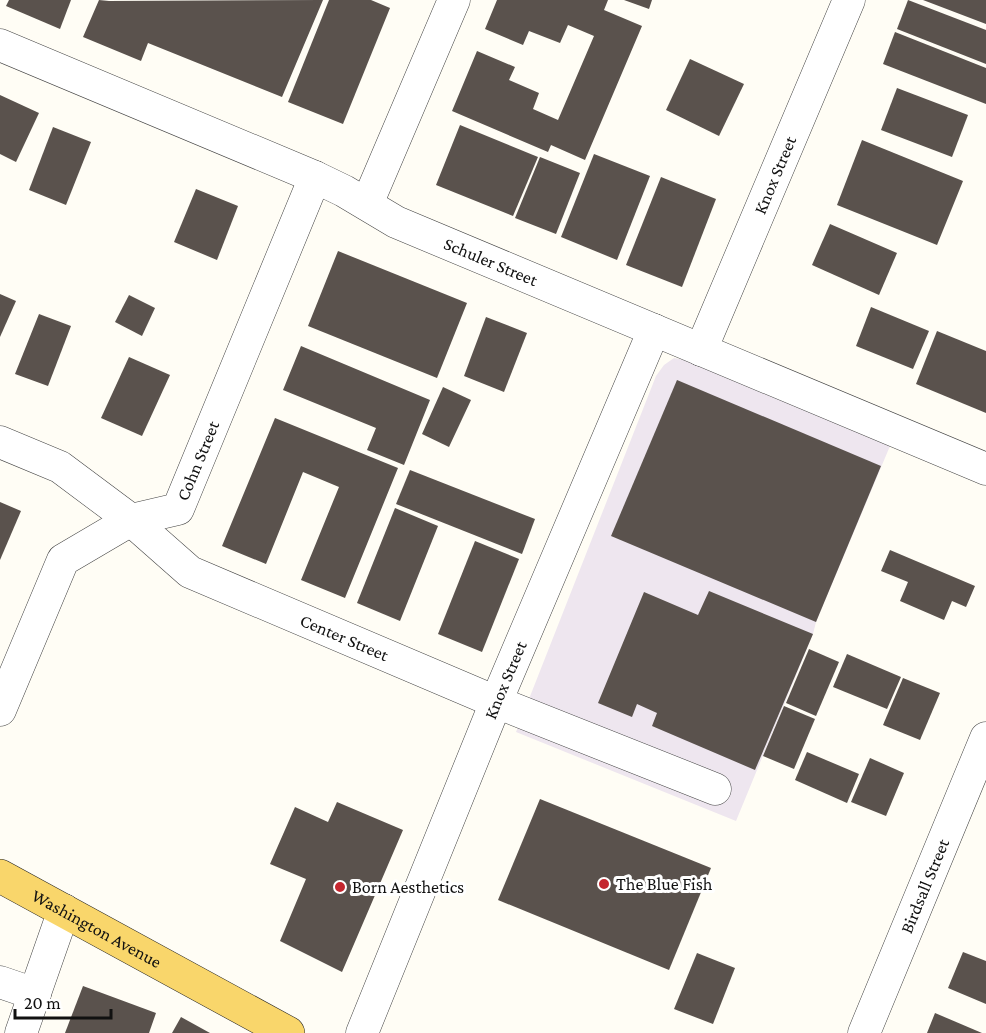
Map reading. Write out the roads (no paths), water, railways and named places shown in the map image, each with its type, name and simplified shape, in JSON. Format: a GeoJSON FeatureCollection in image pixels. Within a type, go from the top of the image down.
{"type":"FeatureCollection","features":[{"type":"Feature","properties":{"kind":"main road","name":"Washington Avenue"},"geometry":{"type":"LineString","coordinates":[[0,876],[288,1033]]}},
{"type":"Feature","properties":{"kind":"street"},"geometry":{"type":"LineString","coordinates":[[367,204],[454,0]]}},
{"type":"Feature","properties":{"kind":"street","name":"Knox Street"},"geometry":{"type":"LineString","coordinates":[[701,350],[849,0]]}},
{"type":"Feature","properties":{"kind":"street","name":"Schuler Street"},"geometry":{"type":"LineString","coordinates":[[0,45],[315,177],[344,191],[396,222],[986,469]]}},
{"type":"Feature","properties":{"kind":"street","name":"Cohn Street"},"geometry":{"type":"LineString","coordinates":[[0,710],[63,560],[131,520],[178,509],[315,177]]}},
{"type":"Feature","properties":{"kind":"street","name":"Knox Street"},"geometry":{"type":"LineString","coordinates":[[362,1033],[496,702],[654,330]]}},
{"type":"Feature","properties":{"kind":"street","name":"Center Street"},"geometry":{"type":"LineString","coordinates":[[0,442],[60,467],[131,520],[190,572],[496,702],[715,789]]}},
{"type":"Feature","properties":{"kind":"street","name":"Birdsall Street"},"geometry":{"type":"LineString","coordinates":[[864,1033],[986,738]]}},
{"type":"Feature","properties":{"kind":"street"},"geometry":{"type":"LineString","coordinates":[[21,1033],[64,910]]}},
{"type":"Feature","properties":{"kind":"street"},"geometry":{"type":"LineString","coordinates":[[0,982],[35,994]]}},
{"type":"Feature","properties":{"kind":"place","name":"The Blue Fish"},"geometry":{"type":"Point","coordinates":[604,884]}},
{"type":"Feature","properties":{"kind":"place","name":"Born Aesthetics"},"geometry":{"type":"Point","coordinates":[340,887]}}]}
